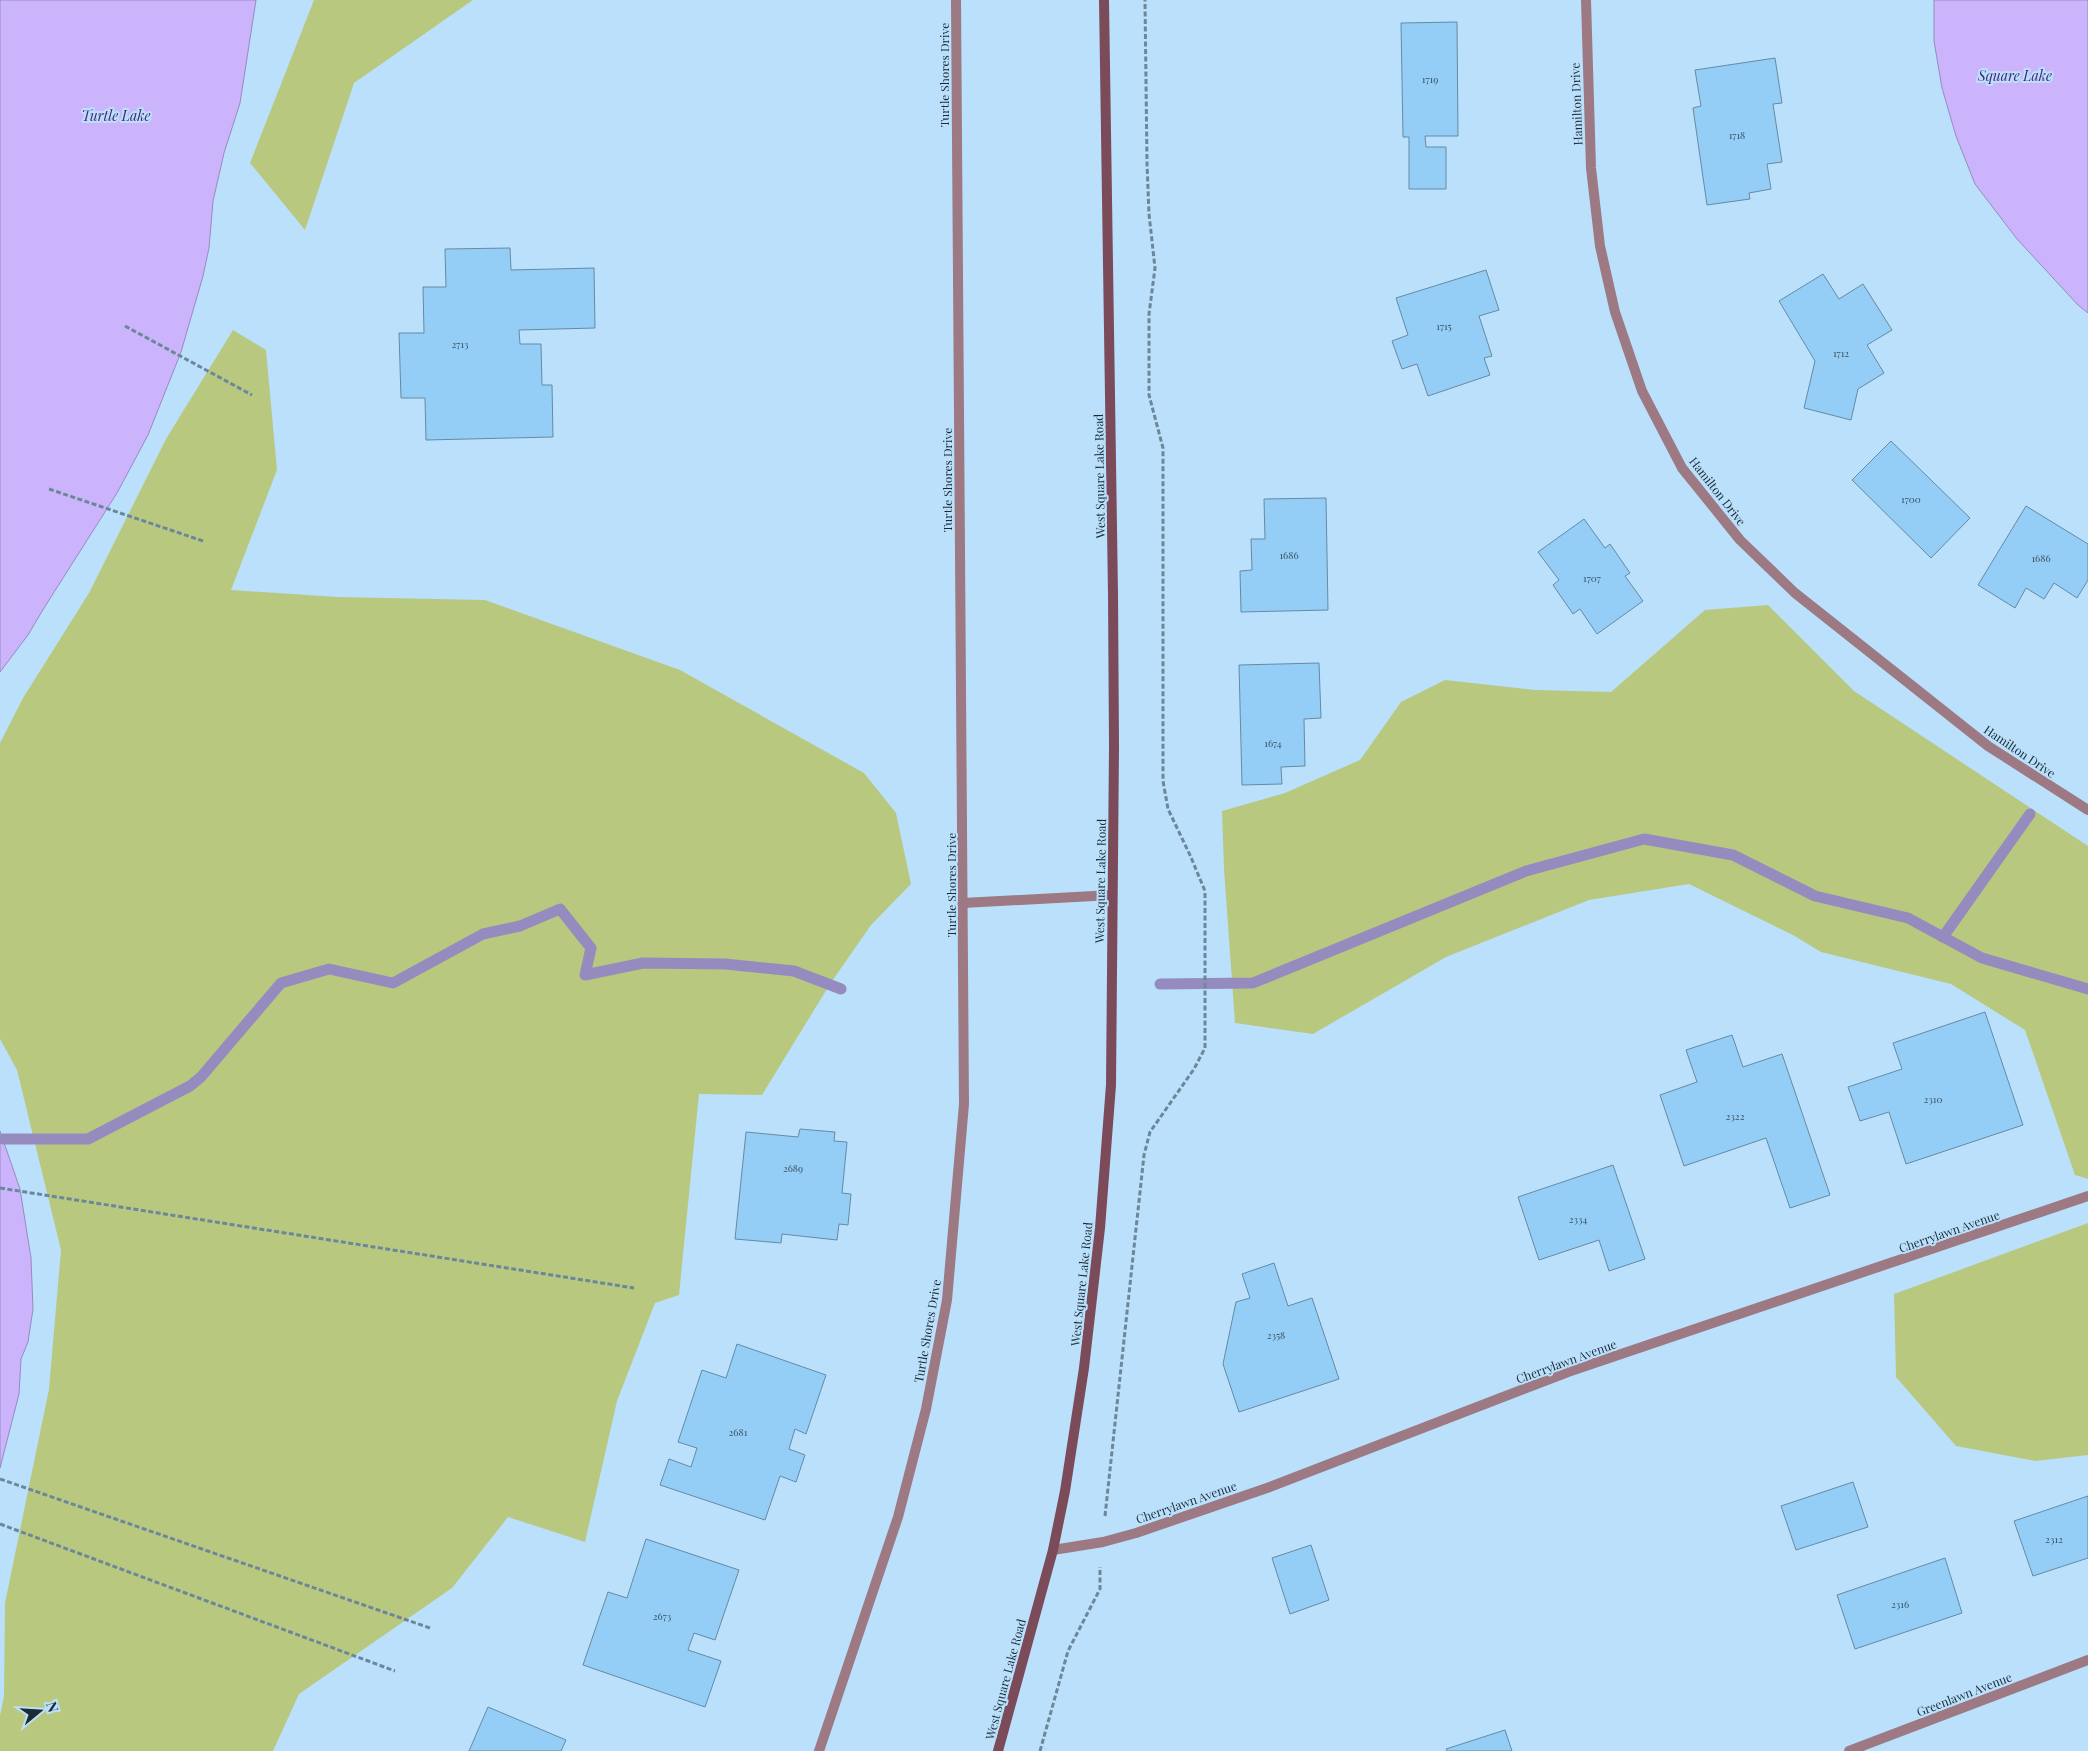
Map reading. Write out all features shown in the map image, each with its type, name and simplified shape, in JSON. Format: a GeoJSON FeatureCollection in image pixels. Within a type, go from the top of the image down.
{"type":"FeatureCollection","features":[{"type":"Feature","properties":{"kind":"street","name":"Turtle Shores Drive"},"geometry":{"type":"LineString","coordinates":[[819,1751],[898,1517],[926,1409],[947,1300],[964,1104],[956,0]]}},
{"type":"Feature","properties":{"kind":"street","name":"West Square Lake Road"},"geometry":{"type":"LineString","coordinates":[[998,1751],[1053,1550],[1065,1491],[1084,1368],[1100,1228],[1111,1085],[1114,603],[1104,0]]}},
{"type":"Feature","properties":{"kind":"street","name":"Hamilton Drive"},"geometry":{"type":"LineString","coordinates":[[1586,0],[1591,168],[1600,246],[1616,312],[1642,391],[1682,468],[1740,540],[1795,593],[1988,746],[2088,810]]}},
{"type":"Feature","properties":{"kind":"street"},"geometry":{"type":"LineString","coordinates":[[963,903],[1112,894]]}},
{"type":"Feature","properties":{"kind":"street","name":"Cherrylawn Avenue"},"geometry":{"type":"LineString","coordinates":[[1053,1550],[1103,1542],[1267,1488],[1568,1372],[2088,1196]]}},
{"type":"Feature","properties":{"kind":"street","name":"Greenlawn Avenue"},"geometry":{"type":"LineString","coordinates":[[1848,1751],[2088,1660]]}},
{"type":"Feature","properties":{"kind":"path"},"geometry":{"type":"LineString","coordinates":[[1106,1510],[1144,1155],[1150,1132],[1194,1069],[1205,1048],[1206,1027],[1206,904],[1203,883],[1168,809],[1163,781],[1163,448],[1149,395],[1149,314],[1155,268],[1149,214],[1147,163],[1145,0]]}},
{"type":"Feature","properties":{"kind":"path"},"geometry":{"type":"LineString","coordinates":[[125,326],[252,395]]}},
{"type":"Feature","properties":{"kind":"path"},"geometry":{"type":"LineString","coordinates":[[49,489],[203,541]]}},
{"type":"Feature","properties":{"kind":"path"},"geometry":{"type":"LineString","coordinates":[[0,1188],[634,1288]]}},
{"type":"Feature","properties":{"kind":"path"},"geometry":{"type":"LineString","coordinates":[[0,1479],[430,1628]]}},
{"type":"Feature","properties":{"kind":"path"},"geometry":{"type":"LineString","coordinates":[[0,1524],[395,1671]]}},
{"type":"Feature","properties":{"kind":"path"},"geometry":{"type":"LineString","coordinates":[[1040,1751],[1068,1651],[1100,1589],[1100,1572]]}},
{"type":"Feature","properties":{"kind":"green space"},"geometry":{"type":"Polygon","coordinates":[[[314,0],[473,0],[354,83],[305,230],[250,163],[314,0]]]}},
{"type":"Feature","properties":{"kind":"green space"},"geometry":{"type":"Polygon","coordinates":[[[233,330],[266,350],[277,470],[231,590],[338,597],[485,600],[680,670],[864,773],[896,813],[911,884],[871,925],[830,984],[762,1095],[699,1094],[679,1295],[655,1303],[617,1401],[585,1542],[508,1517],[452,1588],[299,1694],[273,1751],[0,1751],[0,1716],[4,1696],[5,1603],[49,1389],[61,1250],[17,1070],[0,1039],[0,743],[23,698],[89,593],[166,439],[233,330]]]}},
{"type":"Feature","properties":{"kind":"green space"},"geometry":{"type":"Polygon","coordinates":[[[1768,605],[1854,691],[2088,846],[2088,1179],[2075,1175],[2025,1030],[1951,984],[1821,952],[1793,935],[1689,884],[1589,900],[1446,957],[1313,1034],[1235,1023],[1224,869],[1222,811],[1285,793],[1360,760],[1401,702],[1445,680],[1535,690],[1611,692],[1705,610],[1768,605]]]}},
{"type":"Feature","properties":{"kind":"green space"},"geometry":{"type":"Polygon","coordinates":[[[2088,1223],[2088,1455],[2035,1461],[1956,1446],[1896,1377],[1894,1294],[2088,1223]]]}},
{"type":"Feature","properties":{"kind":"water","name":"Turtle Lake"},"geometry":{"type":"Polygon","coordinates":[[[0,0],[256,0],[240,103],[224,153],[213,201],[209,248],[203,276],[181,352],[148,435],[117,493],[28,635],[0,672],[0,0]]]}},
{"type":"Feature","properties":{"kind":"water","name":"Square Lake"},"geometry":{"type":"Polygon","coordinates":[[[1934,0],[2088,0],[2088,313],[2078,305],[2017,239],[1975,184],[1956,136],[1942,88],[1934,41],[1934,0]]]}},
{"type":"Feature","properties":{"kind":"water"},"geometry":{"type":"Polygon","coordinates":[[[0,1131],[20,1189],[31,1258],[33,1309],[28,1342],[21,1359],[19,1394],[0,1468],[0,1131]]]}},
{"type":"Feature","properties":{"kind":"building"},"geometry":{"type":"Polygon","coordinates":[[[1457,22],[1458,136],[1425,136],[1426,147],[1446,147],[1446,189],[1409,189],[1409,137],[1403,137],[1401,23],[1457,22]]]}},
{"type":"Feature","properties":{"kind":"building"},"geometry":{"type":"Polygon","coordinates":[[[1775,58],[1782,103],[1773,104],[1782,162],[1767,164],[1771,189],[1749,193],[1750,199],[1707,205],[1693,108],[1701,106],[1695,70],[1775,58]]]}},
{"type":"Feature","properties":{"kind":"building"},"geometry":{"type":"Polygon","coordinates":[[[510,248],[511,270],[594,268],[595,328],[519,330],[520,344],[541,344],[542,385],[552,385],[553,437],[426,440],[425,398],[401,398],[399,333],[424,333],[423,287],[446,287],[445,249],[510,248]]]}},
{"type":"Feature","properties":{"kind":"building"},"geometry":{"type":"Polygon","coordinates":[[[1486,270],[1499,310],[1479,316],[1492,356],[1484,358],[1490,375],[1428,396],[1417,364],[1402,369],[1392,341],[1408,335],[1396,298],[1486,270]]]}},
{"type":"Feature","properties":{"kind":"building"},"geometry":{"type":"Polygon","coordinates":[[[1823,274],[1839,299],[1863,284],[1892,330],[1867,345],[1884,373],[1858,389],[1851,420],[1804,408],[1815,361],[1779,301],[1823,274]]]}},
{"type":"Feature","properties":{"kind":"building"},"geometry":{"type":"Polygon","coordinates":[[[1891,441],[1970,518],[1931,558],[1852,480],[1891,441]]]}},
{"type":"Feature","properties":{"kind":"building"},"geometry":{"type":"Polygon","coordinates":[[[1326,498],[1328,610],[1241,612],[1240,571],[1252,570],[1251,539],[1265,539],[1264,499],[1326,498]]]}},
{"type":"Feature","properties":{"kind":"building"},"geometry":{"type":"Polygon","coordinates":[[[2026,506],[2088,544],[2088,580],[2077,598],[2054,583],[2044,599],[2026,588],[2015,608],[1978,585],[2026,506]]]}},
{"type":"Feature","properties":{"kind":"building"},"geometry":{"type":"Polygon","coordinates":[[[1584,519],[1605,548],[1610,544],[1630,573],[1625,576],[1643,601],[1597,634],[1580,609],[1573,614],[1553,585],[1559,580],[1538,552],[1584,519]]]}},
{"type":"Feature","properties":{"kind":"building"},"geometry":{"type":"Polygon","coordinates":[[[1319,663],[1321,718],[1304,719],[1305,766],[1281,767],[1282,784],[1242,785],[1239,665],[1319,663]]]}},
{"type":"Feature","properties":{"kind":"building"},"geometry":{"type":"Polygon","coordinates":[[[1985,1012],[2023,1125],[1906,1164],[1889,1112],[1860,1121],[1848,1087],[1902,1069],[1893,1043],[1985,1012]]]}},
{"type":"Feature","properties":{"kind":"building"},"geometry":{"type":"Polygon","coordinates":[[[1732,1035],[1743,1067],[1782,1054],[1830,1195],[1790,1208],[1766,1138],[1684,1166],[1660,1095],[1697,1082],[1686,1050],[1732,1035]]]}},
{"type":"Feature","properties":{"kind":"building"},"geometry":{"type":"Polygon","coordinates":[[[800,1129],[835,1132],[834,1141],[847,1142],[842,1193],[851,1194],[848,1225],[839,1224],[837,1240],[782,1234],[781,1243],[735,1239],[746,1132],[798,1137],[800,1129]]]}},
{"type":"Feature","properties":{"kind":"building"},"geometry":{"type":"Polygon","coordinates":[[[1613,1165],[1645,1259],[1609,1271],[1599,1240],[1539,1260],[1518,1197],[1613,1165]]]}},
{"type":"Feature","properties":{"kind":"building"},"geometry":{"type":"Polygon","coordinates":[[[1274,1263],[1288,1306],[1312,1298],[1339,1379],[1239,1412],[1223,1364],[1236,1302],[1250,1298],[1242,1274],[1274,1263]]]}},
{"type":"Feature","properties":{"kind":"building"},"geometry":{"type":"Polygon","coordinates":[[[737,1344],[826,1375],[806,1434],[795,1429],[789,1449],[805,1455],[796,1482],[780,1476],[765,1520],[660,1485],[669,1459],[691,1467],[697,1448],[678,1442],[702,1370],[726,1378],[737,1344]]]}},
{"type":"Feature","properties":{"kind":"building"},"geometry":{"type":"Polygon","coordinates":[[[1853,1482],[1868,1527],[1796,1550],[1781,1506],[1853,1482]]]}},
{"type":"Feature","properties":{"kind":"building"},"geometry":{"type":"Polygon","coordinates":[[[2088,1496],[2088,1558],[2033,1576],[2014,1521],[2088,1496]]]}},
{"type":"Feature","properties":{"kind":"building"},"geometry":{"type":"Polygon","coordinates":[[[646,1539],[739,1570],[715,1640],[694,1633],[688,1650],[721,1661],[705,1707],[583,1665],[608,1592],[627,1598],[646,1539]]]}},
{"type":"Feature","properties":{"kind":"building"},"geometry":{"type":"Polygon","coordinates":[[[1311,1545],[1329,1600],[1290,1614],[1272,1558],[1311,1545]]]}},
{"type":"Feature","properties":{"kind":"building"},"geometry":{"type":"Polygon","coordinates":[[[1945,1558],[1962,1613],[1855,1649],[1837,1595],[1945,1558]]]}},
{"type":"Feature","properties":{"kind":"building"},"geometry":{"type":"Polygon","coordinates":[[[488,1707],[566,1740],[561,1751],[469,1751],[488,1707]]]}},
{"type":"Feature","properties":{"kind":"building"},"geometry":{"type":"Polygon","coordinates":[[[1505,1730],[1512,1751],[1447,1751],[1446,1749],[1505,1730]]]}},
{"type":"Feature","properties":{"kind":"waterway"},"geometry":{"type":"LineString","coordinates":[[1943,937],[2030,814]]}},
{"type":"Feature","properties":{"kind":"waterway"},"geometry":{"type":"LineString","coordinates":[[1160,984],[1253,983],[1526,871],[1644,839],[1733,855],[1815,896],[1908,918],[1982,958],[2088,989]]}},
{"type":"Feature","properties":{"kind":"waterway"},"geometry":{"type":"LineString","coordinates":[[3,1139],[88,1139],[190,1086],[201,1077],[281,983],[329,969],[393,983],[483,934],[520,926],[560,909],[591,948],[585,975],[643,963],[725,964],[794,971],[841,989]]}}]}
